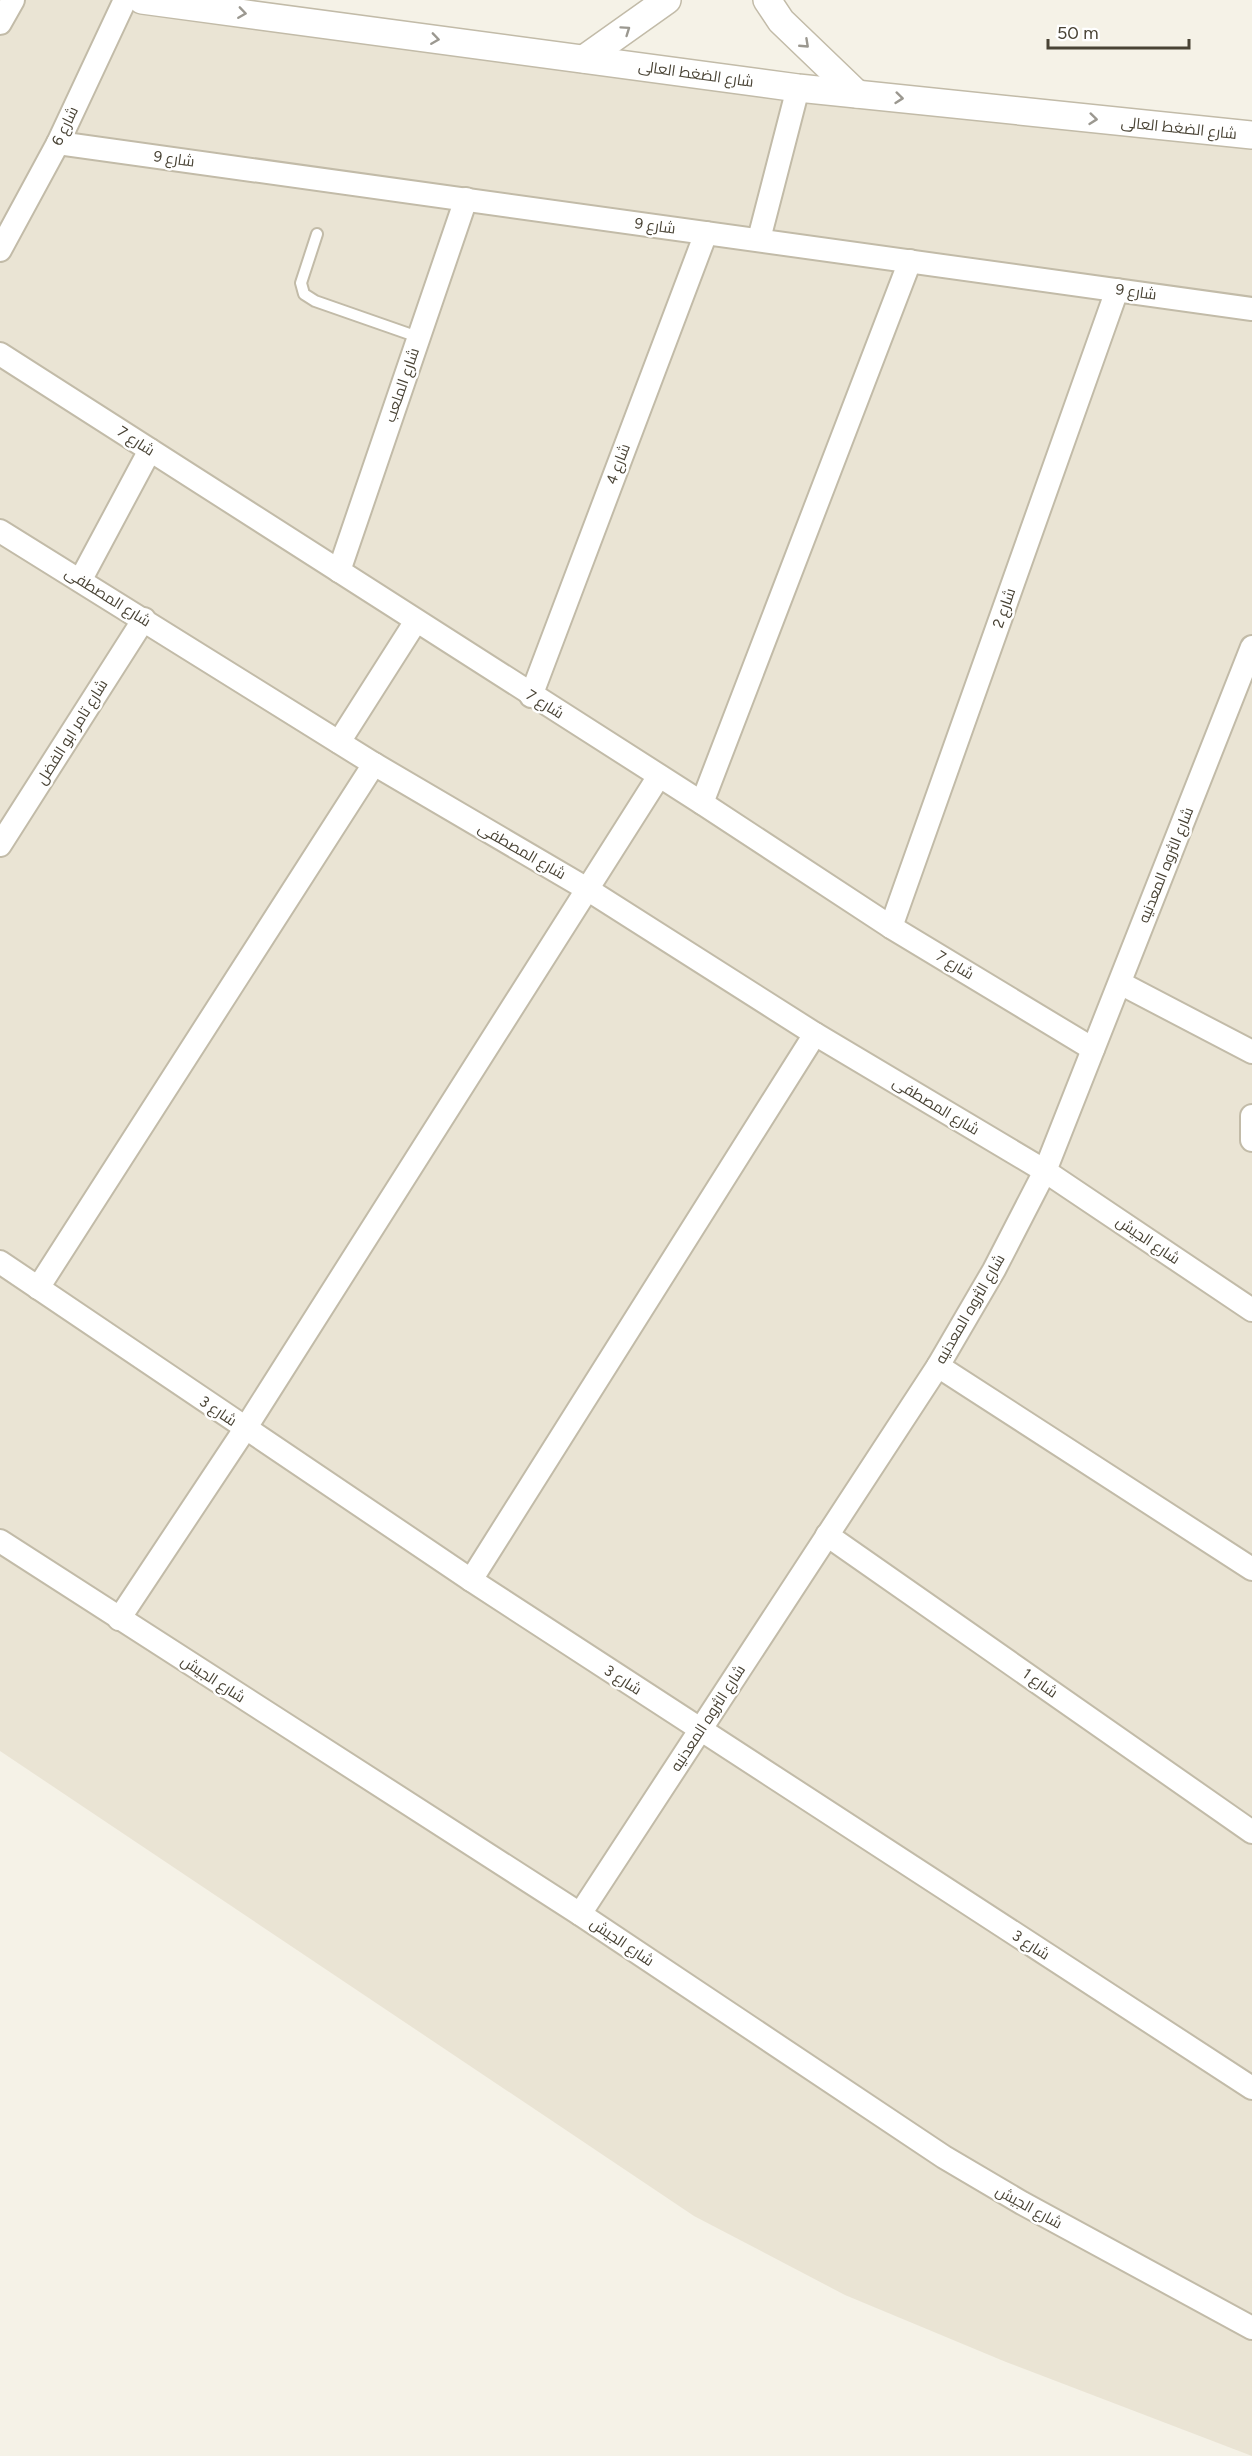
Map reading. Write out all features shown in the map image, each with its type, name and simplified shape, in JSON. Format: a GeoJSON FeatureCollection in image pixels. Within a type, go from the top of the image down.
{"type":"FeatureCollection","features":[{"type":"Feature","properties":{"kind":"street"},"geometry":{"type":"LineString","coordinates":[[0,23],[13,0]]}},
{"type":"Feature","properties":{"kind":"street","name":"شارع 6"},"geometry":{"type":"LineString","coordinates":[[0,250],[58,143],[125,0]]}},
{"type":"Feature","properties":{"kind":"street","name":"شارع الضغط العالى"},"geometry":{"type":"LineString","coordinates":[[142,0],[798,88],[1252,135]]}},
{"type":"Feature","properties":{"kind":"street"},"geometry":{"type":"LineString","coordinates":[[584,59],[667,0]]}},
{"type":"Feature","properties":{"kind":"street"},"geometry":{"type":"LineString","coordinates":[[767,0],[781,21],[857,94]]}},
{"type":"Feature","properties":{"kind":"street"},"geometry":{"type":"LineString","coordinates":[[759,239],[798,88]]}},
{"type":"Feature","properties":{"kind":"street","name":"شارع 9"},"geometry":{"type":"LineString","coordinates":[[58,143],[1252,309]]}},
{"type":"Feature","properties":{"kind":"street","name":"شارع الملعب"},"geometry":{"type":"LineString","coordinates":[[339,571],[466,199]]}},
{"type":"Feature","properties":{"kind":"street","name":"شارع 4"},"geometry":{"type":"LineString","coordinates":[[531,696],[706,233]]}},
{"type":"Feature","properties":{"kind":"street"},"geometry":{"type":"LineString","coordinates":[[702,803],[910,261]]}},
{"type":"Feature","properties":{"kind":"street","name":"شارع 2"},"geometry":{"type":"LineString","coordinates":[[891,927],[1117,290]]}},
{"type":"Feature","properties":{"kind":"street","name":"شارع 7"},"geometry":{"type":"LineString","coordinates":[[0,354],[531,696],[702,803],[891,927],[1093,1049]]}},
{"type":"Feature","properties":{"kind":"street"},"geometry":{"type":"LineString","coordinates":[[81,579],[150,450]]}},
{"type":"Feature","properties":{"kind":"street","name":"شارع المصطفى"},"geometry":{"type":"LineString","coordinates":[[0,531],[81,579],[374,764],[587,888],[815,1034],[1045,1171]]}},
{"type":"Feature","properties":{"kind":"street","name":"شارع تامر ابو الفضل"},"geometry":{"type":"LineString","coordinates":[[0,845],[144,619]]}},
{"type":"Feature","properties":{"kind":"street"},"geometry":{"type":"LineString","coordinates":[[339,742],[416,621]]}},
{"type":"Feature","properties":{"kind":"street","name":"شارع الثروه المعدنيه"},"geometry":{"type":"LineString","coordinates":[[580,1914],[938,1366],[994,1270],[1045,1171],[1251,655]]}},
{"type":"Feature","properties":{"kind":"street"},"geometry":{"type":"LineString","coordinates":[[38,1288],[374,764]]}},
{"type":"Feature","properties":{"kind":"street"},"geometry":{"type":"LineString","coordinates":[[120,1619],[245,1429],[659,776]]}},
{"type":"Feature","properties":{"kind":"street"},"geometry":{"type":"LineString","coordinates":[[1120,983],[1252,1052]]}},
{"type":"Feature","properties":{"kind":"street"},"geometry":{"type":"LineString","coordinates":[[471,1580],[815,1034]]}},
{"type":"Feature","properties":{"kind":"street"},"geometry":{"type":"LineString","coordinates":[[1252,1116],[1252,1140]]}},
{"type":"Feature","properties":{"kind":"street","name":"شارع الجيش"},"geometry":{"type":"LineString","coordinates":[[1045,1171],[1252,1310]]}},
{"type":"Feature","properties":{"kind":"street","name":"شارع 3"},"geometry":{"type":"LineString","coordinates":[[0,1262],[471,1580],[1252,2088]]}},
{"type":"Feature","properties":{"kind":"street"},"geometry":{"type":"LineString","coordinates":[[938,1366],[1252,1569]]}},
{"type":"Feature","properties":{"kind":"street","name":"شارع 1"},"geometry":{"type":"LineString","coordinates":[[827,1535],[1252,1832]]}},
{"type":"Feature","properties":{"kind":"street","name":"شارع الجيش"},"geometry":{"type":"LineString","coordinates":[[0,1541],[580,1914],[944,2157],[1022,2203],[1252,2328]]}},
{"type":"Feature","properties":{"kind":"lane"},"geometry":{"type":"LineString","coordinates":[[317,234],[302,283],[304,294],[315,301],[418,337]]}},
{"type":"Feature","properties":{"kind":"shaded area"},"geometry":{"type":"Polygon","coordinates":[[[0,0],[239,0],[1252,133],[1252,2456],[1006,2362],[845,2295],[694,2216],[0,1751],[0,0]]]}}]}
